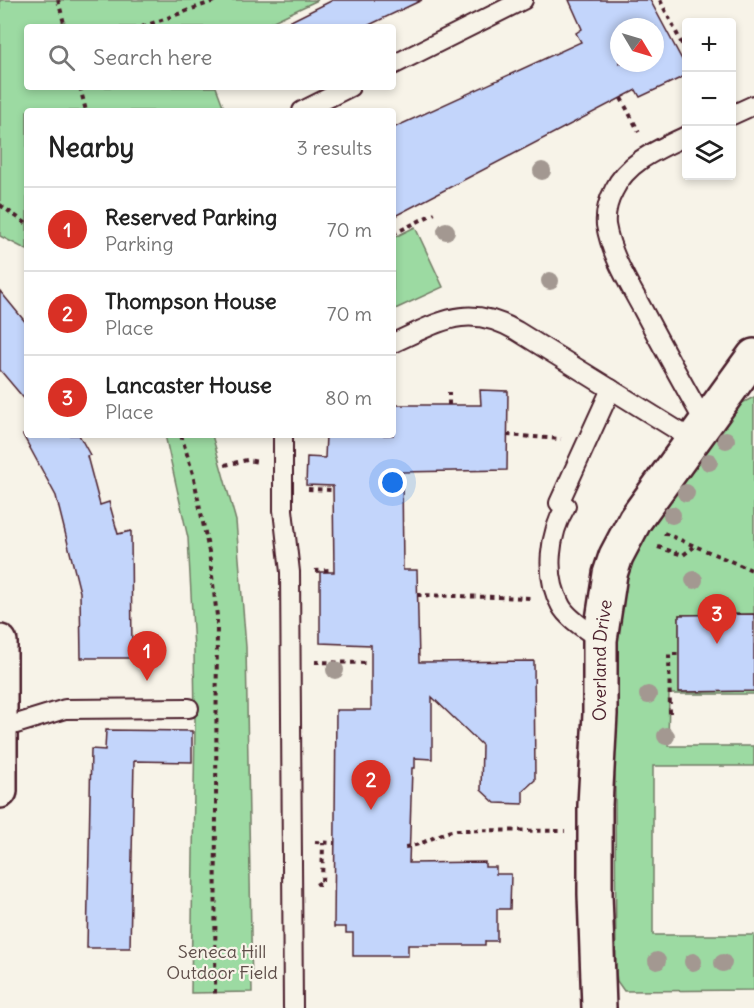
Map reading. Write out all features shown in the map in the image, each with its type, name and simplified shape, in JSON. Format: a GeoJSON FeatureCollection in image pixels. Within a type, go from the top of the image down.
{"type":"FeatureCollection","features":[{"type":"Feature","properties":{"kind":"street","name":"Overland Drive"},"geometry":{"type":"LineString","coordinates":[[599,1008],[595,894],[600,640],[604,604],[616,556],[635,520],[753,361]]}},
{"type":"Feature","properties":{"kind":"street"},"geometry":{"type":"LineString","coordinates":[[0,642],[0,791]]}},
{"type":"Feature","properties":{"kind":"lane"},"geometry":{"type":"LineString","coordinates":[[396,64],[523,0]]}},
{"type":"Feature","properties":{"kind":"lane"},"geometry":{"type":"LineString","coordinates":[[308,108],[344,90]]}},
{"type":"Feature","properties":{"kind":"lane"},"geometry":{"type":"LineString","coordinates":[[736,113],[754,105]]}},
{"type":"Feature","properties":{"kind":"lane"},"geometry":{"type":"LineString","coordinates":[[682,138],[651,153],[626,172],[615,187],[608,203],[606,224],[627,279],[699,431]]}},
{"type":"Feature","properties":{"kind":"lane"},"geometry":{"type":"LineString","coordinates":[[396,342],[457,316],[483,317],[511,327],[610,389],[699,431]]}},
{"type":"Feature","properties":{"kind":"lane"},"geometry":{"type":"LineString","coordinates":[[600,640],[567,613],[558,598],[552,579],[551,558],[553,538],[566,506],[559,503],[610,389]]}},
{"type":"Feature","properties":{"kind":"lane"},"geometry":{"type":"LineString","coordinates":[[284,438],[283,510],[290,563],[293,1008]]}},
{"type":"Feature","properties":{"kind":"lane"},"geometry":{"type":"LineString","coordinates":[[1,729],[65,709],[189,708]]}},
{"type":"Feature","properties":{"kind":"path"},"geometry":{"type":"LineString","coordinates":[[58,0],[64,24]]}},
{"type":"Feature","properties":{"kind":"path"},"geometry":{"type":"LineString","coordinates":[[150,24],[217,0]]}},
{"type":"Feature","properties":{"kind":"path"},"geometry":{"type":"LineString","coordinates":[[660,0],[682,42]]}},
{"type":"Feature","properties":{"kind":"path"},"geometry":{"type":"LineString","coordinates":[[81,90],[86,108]]}},
{"type":"Feature","properties":{"kind":"path"},"geometry":{"type":"LineString","coordinates":[[621,98],[651,153]]}},
{"type":"Feature","properties":{"kind":"path"},"geometry":{"type":"LineString","coordinates":[[0,205],[24,222]]}},
{"type":"Feature","properties":{"kind":"path"},"geometry":{"type":"LineString","coordinates":[[396,232],[435,213]]}},
{"type":"Feature","properties":{"kind":"path"},"geometry":{"type":"LineString","coordinates":[[449,392],[449,405]]}},
{"type":"Feature","properties":{"kind":"path"},"geometry":{"type":"LineString","coordinates":[[507,435],[586,441]]}},
{"type":"Feature","properties":{"kind":"path"},"geometry":{"type":"LineString","coordinates":[[663,532],[754,571]]}},
{"type":"Feature","properties":{"kind":"path"},"geometry":{"type":"LineString","coordinates":[[654,546],[683,555],[694,547]]}},
{"type":"Feature","properties":{"kind":"path"},"geometry":{"type":"LineString","coordinates":[[316,571],[330,570],[330,572]]}},
{"type":"Feature","properties":{"kind":"path"},"geometry":{"type":"LineString","coordinates":[[417,595],[558,598]]}},
{"type":"Feature","properties":{"kind":"path"},"geometry":{"type":"LineString","coordinates":[[670,713],[669,654],[679,654]]}},
{"type":"Feature","properties":{"kind":"path"},"geometry":{"type":"LineString","coordinates":[[291,662],[369,663]]}},
{"type":"Feature","properties":{"kind":"path"},"geometry":{"type":"LineString","coordinates":[[405,847],[423,844],[445,833],[460,830],[596,831]]}},
{"type":"Feature","properties":{"kind":"path"},"geometry":{"type":"LineString","coordinates":[[320,842],[335,843]]}},
{"type":"Feature","properties":{"kind":"green space"},"geometry":{"type":"Polygon","coordinates":[[[0,0],[318,0],[267,24],[24,24],[24,90],[217,90],[224,108],[24,108],[24,248],[0,236],[0,0]]]}},
{"type":"Feature","properties":{"kind":"green space"},"geometry":{"type":"Polygon","coordinates":[[[415,227],[443,287],[396,309],[396,236],[415,227]]]}},
{"type":"Feature","properties":{"kind":"green space"},"geometry":{"type":"Polygon","coordinates":[[[754,397],[754,614],[679,615],[680,692],[754,691],[754,694],[669,694],[668,746],[754,746],[754,766],[653,766],[653,935],[754,935],[754,990],[624,991],[617,981],[616,973],[614,625],[620,583],[634,548],[728,417],[740,404],[754,397]]]}},
{"type":"Feature","properties":{"kind":"green space","name":"Seneca Hill Outdoor Field"},"geometry":{"type":"Polygon","coordinates":[[[166,438],[213,438],[236,521],[246,647],[252,992],[191,993],[195,721],[188,538],[166,438]]]}},
{"type":"Feature","properties":{"kind":"building"},"geometry":{"type":"Polygon","coordinates":[[[333,0],[422,0],[371,24],[285,24],[333,0]]]}},
{"type":"Feature","properties":{"kind":"building"},"geometry":{"type":"Polygon","coordinates":[[[569,0],[650,0],[660,18],[610,18],[610,72],[664,72],[664,26],[682,60],[682,77],[640,97],[636,90],[396,215],[396,127],[581,42],[576,33],[582,29],[569,0]]]}},
{"type":"Feature","properties":{"kind":"building"},"geometry":{"type":"Polygon","coordinates":[[[0,291],[24,320],[24,398],[0,370],[0,291]]]}},
{"type":"Feature","properties":{"kind":"building"},"geometry":{"type":"Polygon","coordinates":[[[480,390],[508,391],[507,470],[402,472],[403,570],[417,570],[419,662],[534,661],[535,780],[523,791],[523,804],[495,803],[481,790],[482,745],[432,697],[432,759],[415,758],[415,768],[412,768],[409,863],[485,862],[485,867],[496,867],[496,874],[511,874],[510,909],[497,909],[497,941],[485,941],[485,945],[408,945],[408,956],[353,956],[353,933],[346,933],[346,927],[334,927],[336,710],[371,710],[371,645],[320,643],[320,572],[334,572],[333,486],[306,485],[307,457],[325,458],[326,438],[396,438],[396,405],[481,405],[480,390]]]}},
{"type":"Feature","properties":{"kind":"building"},"geometry":{"type":"Polygon","coordinates":[[[25,438],[81,438],[90,455],[87,456],[100,505],[109,502],[118,534],[131,531],[132,658],[81,658],[80,592],[56,496],[25,438]]]}},
{"type":"Feature","properties":{"kind":"building"},"geometry":{"type":"Polygon","coordinates":[[[754,614],[754,691],[679,692],[679,615],[754,614]]]}},
{"type":"Feature","properties":{"kind":"building"},"geometry":{"type":"Polygon","coordinates":[[[106,730],[192,731],[192,762],[134,761],[130,948],[87,948],[91,749],[105,750],[106,730]]]}},
{"type":"Feature","properties":{"kind":"place","name":"Lancaster House"},"geometry":{"type":"Point","coordinates":[717,644]}},
{"type":"Feature","properties":{"kind":"place","name":"Reserved Parking"},"geometry":{"type":"Point","coordinates":[147,681]}},
{"type":"Feature","properties":{"kind":"place","name":"Thompson House"},"geometry":{"type":"Point","coordinates":[371,810]}}]}
